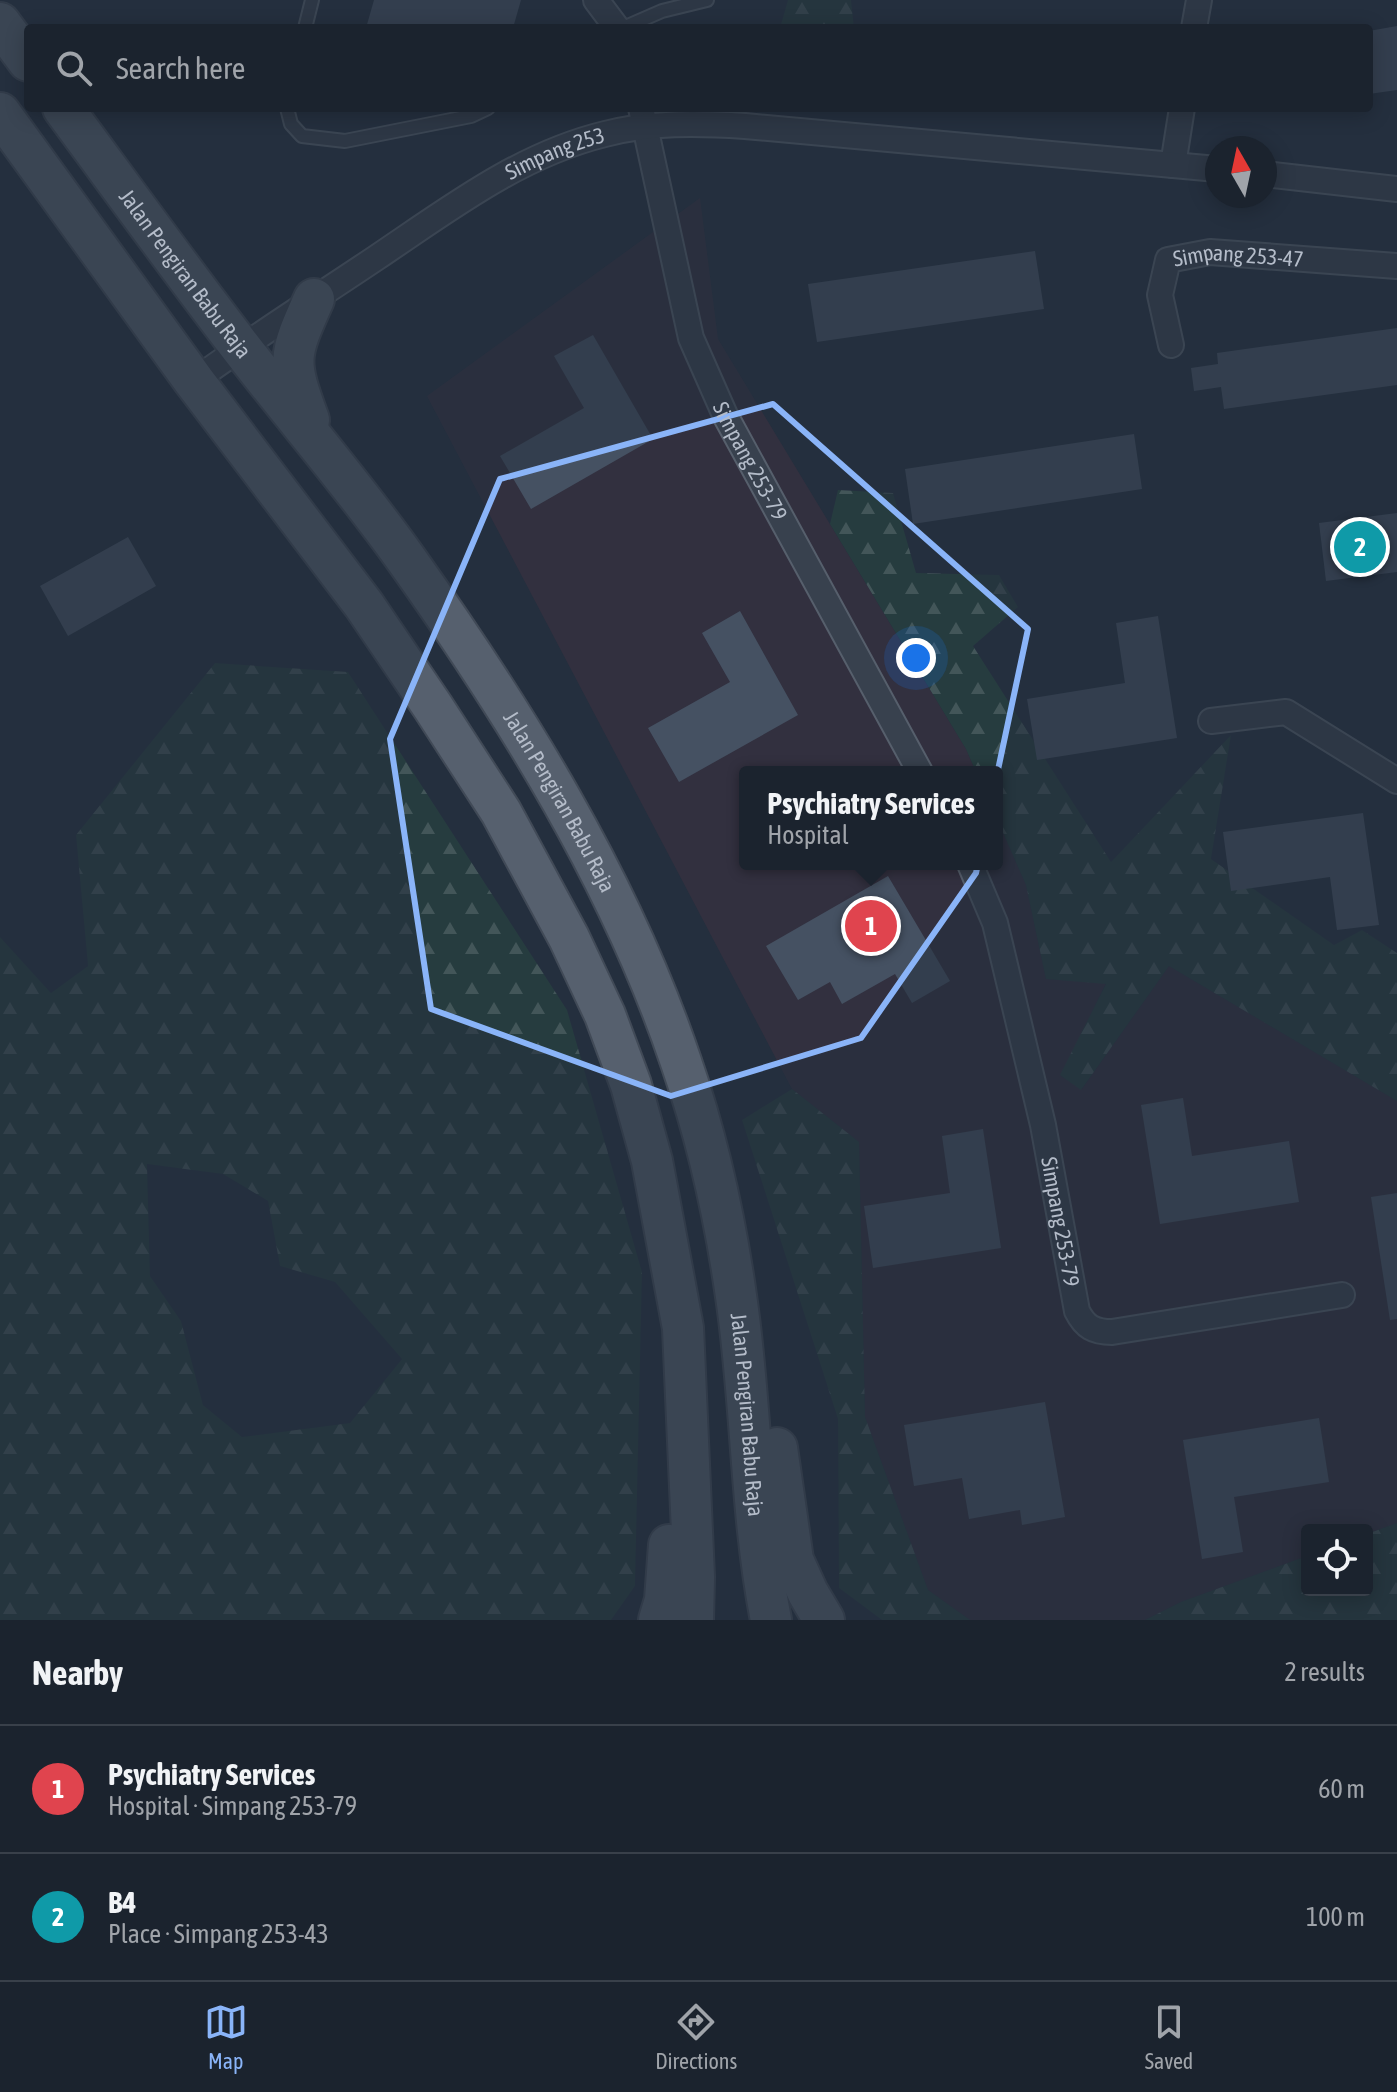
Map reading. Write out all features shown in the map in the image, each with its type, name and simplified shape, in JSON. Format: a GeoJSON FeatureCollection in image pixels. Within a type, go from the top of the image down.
{"type":"FeatureCollection","features":[{"type":"Feature","properties":{"kind":"main road"},"geometry":{"type":"LineString","coordinates":[[0,23],[24,56]]}},
{"type":"Feature","properties":{"kind":"main road","name":"Jalan Pengiran Babu Raja"},"geometry":{"type":"LineString","coordinates":[[66,112],[241,347],[404,556],[478,665],[556,792],[616,904],[681,1061],[717,1197],[737,1297],[759,1544],[771,1620]]}},
{"type":"Feature","properties":{"kind":"main road"},"geometry":{"type":"LineString","coordinates":[[0,113],[194,381],[364,605],[433,707],[501,812],[569,938],[605,1015],[631,1085],[665,1220],[683,1328],[694,1577],[693,1620]]}},
{"type":"Feature","properties":{"kind":"main road"},"geometry":{"type":"LineString","coordinates":[[314,299],[292,355],[297,390],[321,450]]}},
{"type":"Feature","properties":{"kind":"main road"},"geometry":{"type":"LineString","coordinates":[[737,1297],[753,1316],[764,1342],[793,1560],[824,1620]]}},
{"type":"Feature","properties":{"kind":"main road"},"geometry":{"type":"LineString","coordinates":[[659,1620],[669,1569],[669,1366],[674,1345],[683,1328]]}},
{"type":"Feature","properties":{"kind":"street"},"geometry":{"type":"LineString","coordinates":[[596,0],[614,24]]}},
{"type":"Feature","properties":{"kind":"street"},"geometry":{"type":"LineString","coordinates":[[1195,24],[1199,0]]}},
{"type":"Feature","properties":{"kind":"street"},"geometry":{"type":"LineString","coordinates":[[1173,165],[1181,112]]}},
{"type":"Feature","properties":{"kind":"street","name":"Simpang 253"},"geometry":{"type":"LineString","coordinates":[[194,381],[496,177],[557,149],[605,134],[643,117],[1205,168]]}},
{"type":"Feature","properties":{"kind":"street","name":"Simpang 253-79"},"geometry":{"type":"LineString","coordinates":[[643,117],[691,338],[725,415],[917,766]]}},
{"type":"Feature","properties":{"kind":"street"},"geometry":{"type":"LineString","coordinates":[[1277,175],[1397,189]]}},
{"type":"Feature","properties":{"kind":"street","name":"Simpang 253-47"},"geometry":{"type":"LineString","coordinates":[[1171,345],[1160,295],[1168,260],[1210,252],[1397,266]]}},
{"type":"Feature","properties":{"kind":"street"},"geometry":{"type":"LineString","coordinates":[[1211,721],[1286,712],[1397,781]]}},
{"type":"Feature","properties":{"kind":"street","name":"Simpang 253-79"},"geometry":{"type":"LineString","coordinates":[[973,870],[995,923],[1043,1125],[1077,1311],[1082,1321],[1090,1329],[1112,1332],[1342,1295]]}},
{"type":"Feature","properties":{"kind":"lane"},"geometry":{"type":"LineString","coordinates":[[306,24],[312,0]]}},
{"type":"Feature","properties":{"kind":"lane"},"geometry":{"type":"LineString","coordinates":[[632,24],[662,11],[707,0]]}},
{"type":"Feature","properties":{"kind":"lane"},"geometry":{"type":"LineString","coordinates":[[288,112],[291,124],[302,136],[345,141],[480,112]]}},
{"type":"Feature","properties":{"kind":"highlighted area"},"geometry":{"type":"Polygon","coordinates":[[[773,404],[1028,629],[976,873],[861,1038],[671,1096],[431,1009],[390,739],[500,479],[773,404]]]}},
{"type":"Feature","properties":{"kind":"shaded area"},"geometry":{"type":"Polygon","coordinates":[[[700,198],[718,339],[973,766],[739,766],[739,870],[1003,870],[1003,833],[1026,885],[1046,979],[1106,983],[1061,1076],[1082,1089],[1169,966],[1397,1101],[1397,1523],[1373,1532],[1373,1524],[1301,1524],[1301,1558],[1181,1602],[1145,1620],[970,1620],[928,1590],[865,1417],[859,1142],[792,1089],[427,396],[700,198]]]}},
{"type":"Feature","properties":{"kind":"green space"},"geometry":{"type":"Polygon","coordinates":[[[788,0],[851,0],[854,24],[781,24],[788,0]]]}},
{"type":"Feature","properties":{"kind":"green space"},"geometry":{"type":"Polygon","coordinates":[[[838,490],[893,493],[916,573],[999,575],[1018,607],[973,646],[1111,862],[1231,735],[1211,859],[1334,945],[1362,930],[1397,953],[1397,1101],[1169,966],[1081,1090],[1060,1075],[1106,984],[1046,979],[1026,885],[1003,833],[1003,766],[973,766],[830,524],[838,490]]]}},
{"type":"Feature","properties":{"kind":"green space"},"geometry":{"type":"Polygon","coordinates":[[[215,663],[348,672],[567,1010],[642,1272],[635,1586],[611,1620],[0,1620],[0,937],[51,993],[88,966],[76,835],[215,663]],[[147,1164],[150,1276],[181,1321],[203,1405],[242,1437],[350,1423],[402,1359],[335,1282],[280,1266],[268,1201],[223,1174],[147,1164]]]}},
{"type":"Feature","properties":{"kind":"green space"},"geometry":{"type":"Polygon","coordinates":[[[792,1089],[859,1142],[865,1417],[928,1590],[970,1620],[882,1620],[839,1588],[838,1419],[742,1120],[792,1089]]]}},
{"type":"Feature","properties":{"kind":"green space"},"geometry":{"type":"Polygon","coordinates":[[[1397,1523],[1397,1620],[1145,1620],[1181,1602],[1301,1558],[1301,1596],[1373,1596],[1373,1532],[1397,1523]]]}},
{"type":"Feature","properties":{"kind":"building"},"geometry":{"type":"Polygon","coordinates":[[[374,0],[521,0],[514,24],[367,24],[374,0]]]}},
{"type":"Feature","properties":{"kind":"building"},"geometry":{"type":"Polygon","coordinates":[[[1397,26],[1397,90],[1373,93],[1373,30],[1397,26]]]}},
{"type":"Feature","properties":{"kind":"building"},"geometry":{"type":"Polygon","coordinates":[[[1035,251],[1044,309],[817,342],[808,284],[1035,251]]]}},
{"type":"Feature","properties":{"kind":"building"},"geometry":{"type":"Polygon","coordinates":[[[1397,328],[1397,385],[1224,409],[1221,387],[1194,391],[1191,368],[1218,364],[1217,353],[1397,328]]]}},
{"type":"Feature","properties":{"kind":"building"},"geometry":{"type":"Polygon","coordinates":[[[593,335],[653,439],[531,509],[500,456],[584,408],[554,356],[593,335]]]}},
{"type":"Feature","properties":{"kind":"building"},"geometry":{"type":"Polygon","coordinates":[[[1134,434],[1142,489],[913,524],[905,469],[1134,434]]]}},
{"type":"Feature","properties":{"kind":"building"},"geometry":{"type":"Polygon","coordinates":[[[1397,513],[1397,572],[1326,581],[1319,523],[1397,513]]]}},
{"type":"Feature","properties":{"kind":"building"},"geometry":{"type":"Polygon","coordinates":[[[128,537],[156,586],[68,636],[40,586],[128,537]]]}},
{"type":"Feature","properties":{"kind":"building"},"geometry":{"type":"Polygon","coordinates":[[[740,611],[798,715],[679,782],[648,728],[730,682],[702,633],[740,611]]]}},
{"type":"Feature","properties":{"kind":"building"},"geometry":{"type":"Polygon","coordinates":[[[1158,616],[1177,738],[1037,760],[1027,699],[1125,683],[1116,623],[1158,616]]]}},
{"type":"Feature","properties":{"kind":"building"},"geometry":{"type":"Polygon","coordinates":[[[1363,813],[1379,925],[1337,930],[1330,877],[1231,891],[1223,832],[1363,813]]]}},
{"type":"Feature","properties":{"kind":"building"},"geometry":{"type":"Polygon","coordinates":[[[888,876],[950,981],[912,1003],[895,974],[842,1004],[830,982],[798,1000],[766,946],[888,876]]]}},
{"type":"Feature","properties":{"kind":"building"},"geometry":{"type":"Polygon","coordinates":[[[1183,1098],[1192,1156],[1289,1141],[1299,1202],[1160,1224],[1141,1105],[1183,1098]]]}},
{"type":"Feature","properties":{"kind":"building"},"geometry":{"type":"Polygon","coordinates":[[[983,1129],[1001,1248],[873,1268],[864,1206],[950,1193],[942,1136],[983,1129]]]}},
{"type":"Feature","properties":{"kind":"building"},"geometry":{"type":"Polygon","coordinates":[[[1397,1193],[1397,1319],[1390,1320],[1371,1197],[1397,1193]]]}},
{"type":"Feature","properties":{"kind":"building"},"geometry":{"type":"Polygon","coordinates":[[[1045,1402],[1065,1517],[1022,1525],[1020,1510],[969,1519],[962,1478],[914,1486],[904,1425],[1045,1402]]]}},
{"type":"Feature","properties":{"kind":"building"},"geometry":{"type":"Polygon","coordinates":[[[1319,1418],[1329,1482],[1234,1497],[1243,1552],[1202,1559],[1183,1440],[1319,1418]]]}},
{"type":"Feature","properties":{"kind":"place","name":"B4"},"geometry":{"type":"Point","coordinates":[1360,547]}},
{"type":"Feature","properties":{"kind":"place","name":"Psychiatry Services"},"geometry":{"type":"Point","coordinates":[871,926]}}]}
